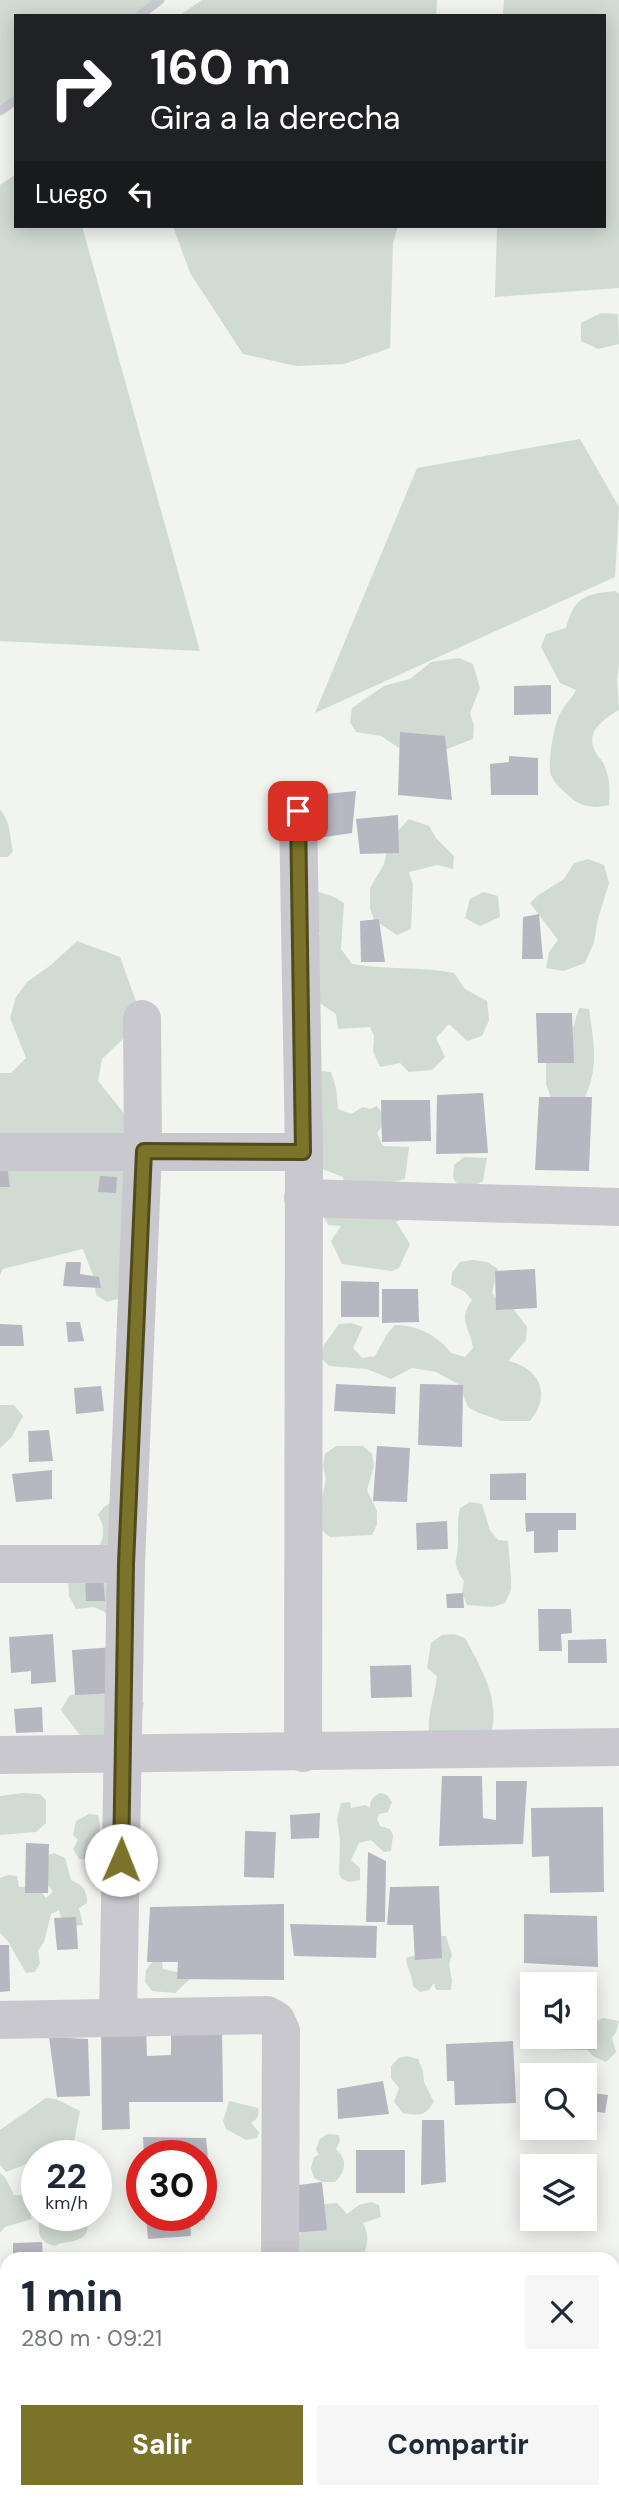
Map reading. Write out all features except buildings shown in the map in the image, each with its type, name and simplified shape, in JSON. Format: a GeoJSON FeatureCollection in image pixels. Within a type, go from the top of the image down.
{"type":"FeatureCollection","features":[{"type":"Feature","properties":{"kind":"street"},"geometry":{"type":"LineString","coordinates":[[298,811],[303,1152],[303,1753]]}},
{"type":"Feature","properties":{"kind":"street"},"geometry":{"type":"LineString","coordinates":[[118,2018],[126,1564],[144,1151],[142,1019]]}},
{"type":"Feature","properties":{"kind":"street"},"geometry":{"type":"LineString","coordinates":[[0,1152],[303,1152]]}},
{"type":"Feature","properties":{"kind":"street"},"geometry":{"type":"LineString","coordinates":[[303,1198],[619,1207]]}},
{"type":"Feature","properties":{"kind":"street"},"geometry":{"type":"LineString","coordinates":[[0,1564],[126,1564]]}},
{"type":"Feature","properties":{"kind":"street"},"geometry":{"type":"LineString","coordinates":[[0,1755],[619,1747]]}},
{"type":"Feature","properties":{"kind":"street"},"geometry":{"type":"LineString","coordinates":[[0,2020],[267,2015],[276,2020],[281,2031],[279,2252]]}},
{"type":"Feature","properties":{"kind":"shaded area"},"geometry":{"type":"Polygon","coordinates":[[[0,0],[160,0],[142,14],[14,14],[14,101],[0,110],[0,0]]]}},
{"type":"Feature","properties":{"kind":"shaded area"},"geometry":{"type":"Polygon","coordinates":[[[202,0],[437,0],[436,14],[182,14],[202,0]]]}},
{"type":"Feature","properties":{"kind":"shaded area"},"geometry":{"type":"Polygon","coordinates":[[[504,0],[619,0],[619,288],[495,297],[497,228],[606,228],[606,14],[503,14],[504,0]]]}},
{"type":"Feature","properties":{"kind":"shaded area"},"geometry":{"type":"Polygon","coordinates":[[[14,175],[14,228],[83,228],[200,651],[0,641],[0,185],[14,175]]]}},
{"type":"Feature","properties":{"kind":"shaded area"},"geometry":{"type":"Polygon","coordinates":[[[174,228],[397,228],[393,243],[390,348],[344,364],[296,366],[243,354],[190,273],[174,228]]]}},
{"type":"Feature","properties":{"kind":"shaded area"},"geometry":{"type":"Polygon","coordinates":[[[601,313],[618,314],[619,344],[598,349],[581,341],[581,323],[601,313]]]}},
{"type":"Feature","properties":{"kind":"shaded area"},"geometry":{"type":"Polygon","coordinates":[[[580,439],[619,507],[615,577],[315,713],[417,468],[580,439]]]}},
{"type":"Feature","properties":{"kind":"shaded area"},"geometry":{"type":"Polygon","coordinates":[[[615,591],[619,594],[619,710],[597,727],[592,739],[596,753],[607,772],[610,795],[609,805],[593,807],[573,800],[551,775],[551,753],[558,717],[576,690],[560,683],[541,647],[546,634],[566,628],[573,610],[582,599],[615,591]]]}},
{"type":"Feature","properties":{"kind":"shaded area"},"geometry":{"type":"Polygon","coordinates":[[[459,658],[473,664],[480,688],[470,713],[474,726],[473,739],[439,752],[402,750],[381,736],[356,732],[350,722],[352,708],[384,686],[410,679],[431,662],[459,658]]]}},
{"type":"Feature","properties":{"kind":"shaded area"},"geometry":{"type":"Polygon","coordinates":[[[0,810],[8,824],[13,851],[8,857],[0,857],[0,810]]]}},
{"type":"Feature","properties":{"kind":"shaded area"},"geometry":{"type":"Polygon","coordinates":[[[409,819],[429,826],[436,838],[454,856],[453,869],[437,865],[409,872],[413,885],[411,929],[397,935],[374,920],[370,908],[370,888],[384,864],[390,839],[409,819]]]}},
{"type":"Feature","properties":{"kind":"shaded area"},"geometry":{"type":"Polygon","coordinates":[[[588,859],[604,865],[609,883],[594,942],[585,963],[563,971],[546,968],[549,952],[558,940],[530,903],[564,879],[574,863],[588,859]]]}},
{"type":"Feature","properties":{"kind":"shaded area"},"geometry":{"type":"Polygon","coordinates":[[[316,891],[344,903],[341,949],[352,964],[454,973],[465,989],[487,1001],[489,1020],[482,1036],[467,1041],[449,1024],[436,1038],[445,1057],[432,1070],[409,1072],[400,1063],[380,1067],[373,1051],[374,1036],[370,1027],[338,1029],[336,1014],[311,997],[315,943],[320,933],[311,927],[316,891]]]}},
{"type":"Feature","properties":{"kind":"shaded area"},"geometry":{"type":"Polygon","coordinates":[[[483,892],[498,896],[500,917],[480,926],[465,918],[470,899],[483,892]]]}},
{"type":"Feature","properties":{"kind":"shaded area"},"geometry":{"type":"Polygon","coordinates":[[[77,941],[120,957],[137,1004],[131,1031],[102,1059],[98,1081],[123,1112],[136,1141],[128,1296],[107,1302],[96,1295],[94,1278],[83,1249],[3,1269],[0,1275],[0,1073],[11,1073],[26,1058],[10,1018],[16,997],[27,982],[77,941]]]}},
{"type":"Feature","properties":{"kind":"shaded area"},"geometry":{"type":"Polygon","coordinates":[[[579,1008],[589,1009],[594,1058],[591,1081],[581,1104],[553,1103],[546,1084],[546,1054],[569,1041],[579,1008]]]}},
{"type":"Feature","properties":{"kind":"shaded area"},"geometry":{"type":"Polygon","coordinates":[[[310,1070],[331,1072],[338,1109],[351,1114],[363,1107],[370,1109],[377,1106],[387,1120],[377,1133],[383,1146],[409,1147],[405,1179],[389,1183],[404,1218],[396,1222],[410,1244],[399,1268],[392,1271],[342,1264],[331,1241],[341,1226],[328,1225],[320,1209],[345,1186],[343,1177],[320,1168],[310,1070]]]}},
{"type":"Feature","properties":{"kind":"shaded area"},"geometry":{"type":"Polygon","coordinates":[[[464,1157],[487,1158],[483,1181],[475,1186],[459,1186],[453,1178],[454,1165],[464,1157]]]}},
{"type":"Feature","properties":{"kind":"shaded area"},"geometry":{"type":"Polygon","coordinates":[[[460,1262],[487,1262],[498,1269],[492,1293],[500,1304],[512,1307],[527,1327],[526,1340],[508,1361],[528,1370],[539,1384],[540,1402],[530,1421],[502,1421],[479,1413],[468,1407],[458,1384],[436,1372],[412,1368],[391,1379],[367,1369],[329,1366],[321,1358],[324,1345],[339,1324],[351,1323],[363,1327],[353,1348],[362,1358],[375,1356],[395,1325],[427,1333],[451,1353],[465,1357],[473,1348],[465,1319],[472,1300],[464,1291],[451,1285],[452,1273],[460,1262]]]}},
{"type":"Feature","properties":{"kind":"shaded area"},"geometry":{"type":"Polygon","coordinates":[[[0,1405],[14,1405],[23,1416],[11,1438],[0,1448],[0,1405]]]}},
{"type":"Feature","properties":{"kind":"shaded area"},"geometry":{"type":"Polygon","coordinates":[[[336,1446],[363,1446],[372,1454],[374,1466],[367,1490],[377,1511],[377,1524],[372,1535],[330,1537],[320,1529],[326,1479],[323,1466],[325,1454],[336,1446]]]}},
{"type":"Feature","properties":{"kind":"shaded area"},"geometry":{"type":"Polygon","coordinates":[[[113,1501],[110,1624],[105,1612],[94,1607],[76,1609],[69,1596],[68,1580],[90,1559],[101,1543],[103,1534],[98,1515],[113,1501]]]}},
{"type":"Feature","properties":{"kind":"shaded area"},"geometry":{"type":"Polygon","coordinates":[[[470,1502],[482,1504],[490,1530],[498,1540],[508,1541],[511,1590],[505,1603],[493,1607],[467,1605],[462,1593],[464,1581],[456,1562],[458,1517],[460,1508],[470,1502]]]}},
{"type":"Feature","properties":{"kind":"shaded area"},"geometry":{"type":"Polygon","coordinates":[[[454,1634],[465,1638],[487,1684],[493,1708],[491,1733],[429,1733],[437,1676],[427,1668],[431,1643],[442,1635],[454,1634]]]}},
{"type":"Feature","properties":{"kind":"shaded area"},"geometry":{"type":"Polygon","coordinates":[[[84,1692],[133,1697],[144,1703],[141,1715],[95,1740],[79,1734],[61,1710],[69,1696],[84,1692]]]}},
{"type":"Feature","properties":{"kind":"shaded area"},"geometry":{"type":"Polygon","coordinates":[[[380,1793],[387,1795],[392,1802],[388,1812],[379,1814],[377,1819],[380,1826],[390,1829],[393,1835],[391,1851],[384,1852],[371,1840],[359,1843],[351,1860],[360,1868],[360,1880],[350,1882],[342,1879],[339,1874],[340,1841],[337,1819],[341,1803],[350,1802],[351,1808],[365,1805],[370,1808],[372,1799],[380,1793]]]}},
{"type":"Feature","properties":{"kind":"shaded area"},"geometry":{"type":"Polygon","coordinates":[[[40,1794],[46,1800],[46,1823],[36,1832],[0,1835],[0,1796],[40,1794]]]}},
{"type":"Feature","properties":{"kind":"shaded area"},"geometry":{"type":"Polygon","coordinates":[[[89,1814],[98,1815],[99,1853],[89,1859],[79,1859],[73,1849],[78,1840],[73,1835],[76,1821],[89,1814]]]}},
{"type":"Feature","properties":{"kind":"shaded area"},"geometry":{"type":"Polygon","coordinates":[[[54,1853],[65,1858],[71,1880],[85,1891],[87,1903],[79,1908],[83,1925],[63,1927],[59,1910],[51,1914],[44,1942],[38,1951],[40,1963],[35,1972],[26,1973],[0,1933],[0,1878],[17,1876],[19,1887],[38,1888],[46,1898],[53,1892],[40,1874],[42,1858],[54,1853]]]}},
{"type":"Feature","properties":{"kind":"shaded area"},"geometry":{"type":"Polygon","coordinates":[[[435,1936],[446,1936],[452,1955],[449,1964],[451,1990],[436,1990],[434,1983],[429,1990],[420,1992],[413,1986],[406,1958],[425,1952],[435,1936]]]}},
{"type":"Feature","properties":{"kind":"shaded area"},"geometry":{"type":"Polygon","coordinates":[[[155,1959],[162,1961],[163,1969],[181,1973],[190,1979],[175,1993],[152,1991],[145,1982],[146,1970],[155,1959]]]}},
{"type":"Feature","properties":{"kind":"shaded area"},"geometry":{"type":"Polygon","coordinates":[[[603,2018],[619,2021],[612,2038],[616,2052],[606,2062],[593,2056],[587,2049],[597,2049],[597,2021],[603,2018]]]}},
{"type":"Feature","properties":{"kind":"shaded area"},"geometry":{"type":"Polygon","coordinates":[[[407,2056],[418,2059],[424,2082],[434,2102],[421,2114],[403,2113],[394,2102],[399,2088],[391,2078],[391,2066],[399,2058],[407,2056]]]}},
{"type":"Feature","properties":{"kind":"shaded area"},"geometry":{"type":"Polygon","coordinates":[[[46,2098],[56,2099],[80,2111],[74,2140],[21,2140],[21,2166],[6,2172],[0,2165],[0,2130],[46,2098]]]}},
{"type":"Feature","properties":{"kind":"shaded area"},"geometry":{"type":"Polygon","coordinates":[[[229,2101],[258,2108],[258,2117],[251,2123],[259,2132],[257,2138],[246,2140],[226,2129],[223,2121],[229,2101]]]}},
{"type":"Feature","properties":{"kind":"shaded area"},"geometry":{"type":"Polygon","coordinates":[[[327,2134],[339,2135],[340,2141],[336,2149],[344,2161],[343,2170],[335,2182],[322,2182],[314,2178],[311,2168],[314,2157],[319,2155],[316,2150],[319,2140],[327,2134]]]}},
{"type":"Feature","properties":{"kind":"shaded area"},"geometry":{"type":"Polygon","coordinates":[[[0,2173],[14,2195],[21,2195],[21,2222],[5,2227],[0,2233],[0,2173]]]}},
{"type":"Feature","properties":{"kind":"shaded area"},"geometry":{"type":"Polygon","coordinates":[[[371,2202],[379,2205],[381,2217],[363,2223],[367,2238],[364,2252],[297,2252],[296,2241],[301,2232],[325,2204],[337,2203],[347,2214],[359,2205],[371,2202]]]}},
{"type":"Feature","properties":{"kind":"shaded area"},"geometry":{"type":"Polygon","coordinates":[[[40,2231],[87,2231],[76,2240],[55,2246],[45,2242],[40,2231]]]}},
{"type":"Feature","properties":{"kind":"waterway"},"geometry":{"type":"LineString","coordinates":[[142,14],[160,0]]}},
{"type":"Feature","properties":{"kind":"waterway"},"geometry":{"type":"LineString","coordinates":[[0,111],[14,101]]}},
{"type":"Feature","properties":{"kind":"route"},"geometry":{"type":"LineString","coordinates":[[121,1860],[126,1564],[144,1151],[303,1152],[298,811]]}}]}
